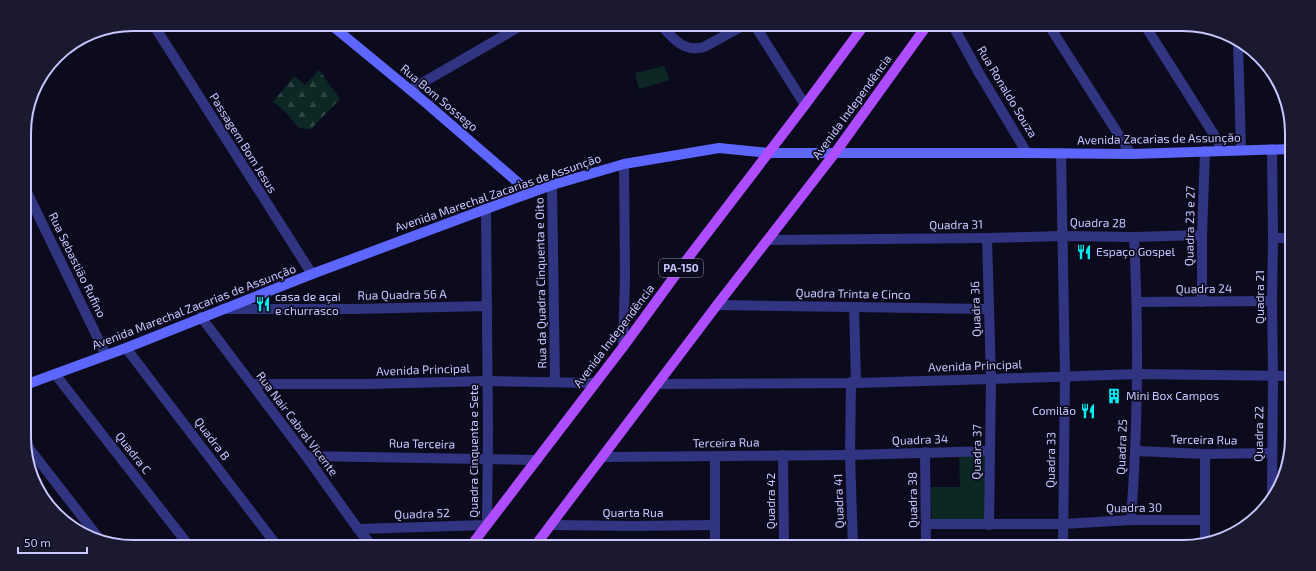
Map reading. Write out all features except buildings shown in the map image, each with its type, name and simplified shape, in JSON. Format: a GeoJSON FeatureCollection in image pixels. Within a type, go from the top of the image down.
{"type":"FeatureCollection","features":[{"type":"Feature","properties":{"kind":"main road","name":"Rua Bom Sossego"},"geometry":{"type":"LineString","coordinates":[[338,31],[530,193]]}},
{"type":"Feature","properties":{"kind":"main road","name":"Avenida Independência"},"geometry":{"type":"LineString","coordinates":[[475,540],[624,347],[805,105],[856,31]]}},
{"type":"Feature","properties":{"kind":"main road","name":"Avenida Independência"},"geometry":{"type":"LineString","coordinates":[[539,540],[717,305],[835,153],[923,31]]}},
{"type":"Feature","properties":{"kind":"main road","name":"Avenida Marechal Zacarias de Assunção"},"geometry":{"type":"LineString","coordinates":[[31,383],[126,348],[312,274],[486,209],[552,185],[624,164],[719,148],[768,153],[1027,153]]}},
{"type":"Feature","properties":{"kind":"main road","name":"Avenida Zacarias de Assunção"},"geometry":{"type":"LineString","coordinates":[[1027,153],[1131,154],[1285,149]]}},
{"type":"Feature","properties":{"kind":"street","name":"Passagem Bom Jesus"},"geometry":{"type":"LineString","coordinates":[[157,31],[312,274]]}},
{"type":"Feature","properties":{"kind":"street"},"geometry":{"type":"LineString","coordinates":[[410,90],[512,31]]}},
{"type":"Feature","properties":{"kind":"street"},"geometry":{"type":"LineString","coordinates":[[666,31],[683,46],[689,49],[704,47],[733,31]]}},
{"type":"Feature","properties":{"kind":"street"},"geometry":{"type":"LineString","coordinates":[[758,31],[805,105]]}},
{"type":"Feature","properties":{"kind":"street","name":"Rua Ronaldo Souza"},"geometry":{"type":"LineString","coordinates":[[956,31],[1027,153]]}},
{"type":"Feature","properties":{"kind":"street"},"geometry":{"type":"LineString","coordinates":[[1052,31],[1131,154]]}},
{"type":"Feature","properties":{"kind":"street"},"geometry":{"type":"LineString","coordinates":[[1148,31],[1218,142],[1221,151]]}},
{"type":"Feature","properties":{"kind":"street"},"geometry":{"type":"LineString","coordinates":[[1238,48],[1241,150]]}},
{"type":"Feature","properties":{"kind":"street","name":"Quadra 21"},"geometry":{"type":"LineString","coordinates":[[1272,149],[1273,375]]}},
{"type":"Feature","properties":{"kind":"street","name":"Quadra 23 e 27"},"geometry":{"type":"LineString","coordinates":[[1202,302],[1202,235],[1205,151]]}},
{"type":"Feature","properties":{"kind":"street"},"geometry":{"type":"LineString","coordinates":[[1061,154],[1062,236]]}},
{"type":"Feature","properties":{"kind":"street"},"geometry":{"type":"LineString","coordinates":[[624,164],[624,347]]}},
{"type":"Feature","properties":{"kind":"street","name":"Rua da Quadra Cinquenta e Oito"},"geometry":{"type":"LineString","coordinates":[[552,185],[555,381]]}},
{"type":"Feature","properties":{"kind":"street","name":"Rua Sebastião Rufino"},"geometry":{"type":"LineString","coordinates":[[31,200],[106,355]]}},
{"type":"Feature","properties":{"kind":"street","name":"Quadra Cinquenta e Sete"},"geometry":{"type":"LineString","coordinates":[[486,209],[488,458],[487,525]]}},
{"type":"Feature","properties":{"kind":"street","name":"Quadra 28"},"geometry":{"type":"LineString","coordinates":[[1062,236],[1134,237],[1202,235]]}},
{"type":"Feature","properties":{"kind":"street","name":"Quadra 31"},"geometry":{"type":"LineString","coordinates":[[768,240],[1062,236]]}},
{"type":"Feature","properties":{"kind":"street","name":"Quadra 33"},"geometry":{"type":"LineString","coordinates":[[1062,236],[1065,376],[1063,524]]}},
{"type":"Feature","properties":{"kind":"street"},"geometry":{"type":"LineString","coordinates":[[1134,237],[1137,302],[1137,374]]}},
{"type":"Feature","properties":{"kind":"street","name":"Quadra 36"},"geometry":{"type":"LineString","coordinates":[[987,238],[991,379]]}},
{"type":"Feature","properties":{"kind":"street"},"geometry":{"type":"LineString","coordinates":[[1273,238],[1285,238]]}},
{"type":"Feature","properties":{"kind":"street","name":"Quadra 24"},"geometry":{"type":"LineString","coordinates":[[1137,302],[1272,301]]}},
{"type":"Feature","properties":{"kind":"street","name":"Quadra Trinta e Cinco"},"geometry":{"type":"LineString","coordinates":[[717,305],[989,309]]}},
{"type":"Feature","properties":{"kind":"street","name":"Rua Quadra 56 A"},"geometry":{"type":"LineString","coordinates":[[221,310],[487,306]]}},
{"type":"Feature","properties":{"kind":"street"},"geometry":{"type":"LineString","coordinates":[[854,307],[854,382]]}},
{"type":"Feature","properties":{"kind":"street","name":"Rua Nair Cabral Vicente"},"geometry":{"type":"LineString","coordinates":[[201,317],[367,540]]}},
{"type":"Feature","properties":{"kind":"street","name":"Quadra B"},"geometry":{"type":"LineString","coordinates":[[126,348],[273,540]]}},
{"type":"Feature","properties":{"kind":"street","name":"Quadra C"},"geometry":{"type":"LineString","coordinates":[[55,374],[185,540]]}},
{"type":"Feature","properties":{"kind":"street","name":"Avenida Principal"},"geometry":{"type":"LineString","coordinates":[[658,384],[854,382],[1137,374],[1285,376]]}},
{"type":"Feature","properties":{"kind":"street","name":"Quadra 25"},"geometry":{"type":"LineString","coordinates":[[1131,520],[1136,451],[1137,374]]}},
{"type":"Feature","properties":{"kind":"street","name":"Quadra 22"},"geometry":{"type":"LineString","coordinates":[[1272,487],[1273,375]]}},
{"type":"Feature","properties":{"kind":"street","name":"Quadra 37"},"geometry":{"type":"LineString","coordinates":[[989,525],[991,379]]}},
{"type":"Feature","properties":{"kind":"street","name":"Avenida Principal"},"geometry":{"type":"LineString","coordinates":[[252,384],[367,384],[487,381],[555,381],[595,383]]}},
{"type":"Feature","properties":{"kind":"street","name":"Quadra 41"},"geometry":{"type":"LineString","coordinates":[[853,540],[850,455],[854,382]]}},
{"type":"Feature","properties":{"kind":"street","name":"Quadra 34"},"geometry":{"type":"LineString","coordinates":[[850,455],[990,451]]}},
{"type":"Feature","properties":{"kind":"street","name":"Terceira Rua"},"geometry":{"type":"LineString","coordinates":[[1136,451],[1205,454],[1272,453]]}},
{"type":"Feature","properties":{"kind":"street"},"geometry":{"type":"LineString","coordinates":[[32,452],[94,532]]}},
{"type":"Feature","properties":{"kind":"street","name":"Quadra 38"},"geometry":{"type":"LineString","coordinates":[[925,452],[926,540]]}},
{"type":"Feature","properties":{"kind":"street"},"geometry":{"type":"LineString","coordinates":[[1205,454],[1205,538]]}},
{"type":"Feature","properties":{"kind":"street","name":"Terceira Rua"},"geometry":{"type":"LineString","coordinates":[[602,457],[850,455]]}},
{"type":"Feature","properties":{"kind":"street","name":"Rua Terceira"},"geometry":{"type":"LineString","coordinates":[[306,456],[537,460]]}},
{"type":"Feature","properties":{"kind":"street"},"geometry":{"type":"LineString","coordinates":[[715,456],[715,540]]}},
{"type":"Feature","properties":{"kind":"street","name":"Quadra 42"},"geometry":{"type":"LineString","coordinates":[[784,456],[784,540]]}},
{"type":"Feature","properties":{"kind":"street","name":"Quadra 30"},"geometry":{"type":"LineString","coordinates":[[1063,524],[1131,520],[1205,520]]}},
{"type":"Feature","properties":{"kind":"street"},"geometry":{"type":"LineString","coordinates":[[927,524],[1063,524],[1063,540]]}},
{"type":"Feature","properties":{"kind":"street","name":"Quadra 52"},"geometry":{"type":"LineString","coordinates":[[358,529],[487,525]]}},
{"type":"Feature","properties":{"kind":"street","name":"Quarta Rua"},"geometry":{"type":"LineString","coordinates":[[551,525],[715,526]]}},
{"type":"Feature","properties":{"kind":"green space"},"geometry":{"type":"Polygon","coordinates":[[[664,66],[670,80],[639,89],[635,73],[664,66]]]}},
{"type":"Feature","properties":{"kind":"green space"},"geometry":{"type":"Polygon","coordinates":[[[319,70],[340,99],[311,129],[302,129],[297,126],[285,111],[273,102],[294,76],[305,85],[319,70]]]}},
{"type":"Feature","properties":{"kind":"green space"},"geometry":{"type":"Polygon","coordinates":[[[986,453],[987,520],[932,519],[930,487],[960,487],[959,454],[986,453]]]}},
{"type":"Feature","properties":{"kind":"place","name":"Espaço Gospel"},"geometry":{"type":"Point","coordinates":[1084,252]}},
{"type":"Feature","properties":{"kind":"place","name":"casa de açai e churrasco"},"geometry":{"type":"Point","coordinates":[263,304]}},
{"type":"Feature","properties":{"kind":"place","name":"Mini Box Campos"},"geometry":{"type":"Point","coordinates":[1114,396]}},
{"type":"Feature","properties":{"kind":"place","name":"Comilão"},"geometry":{"type":"Point","coordinates":[1088,411]}}]}
